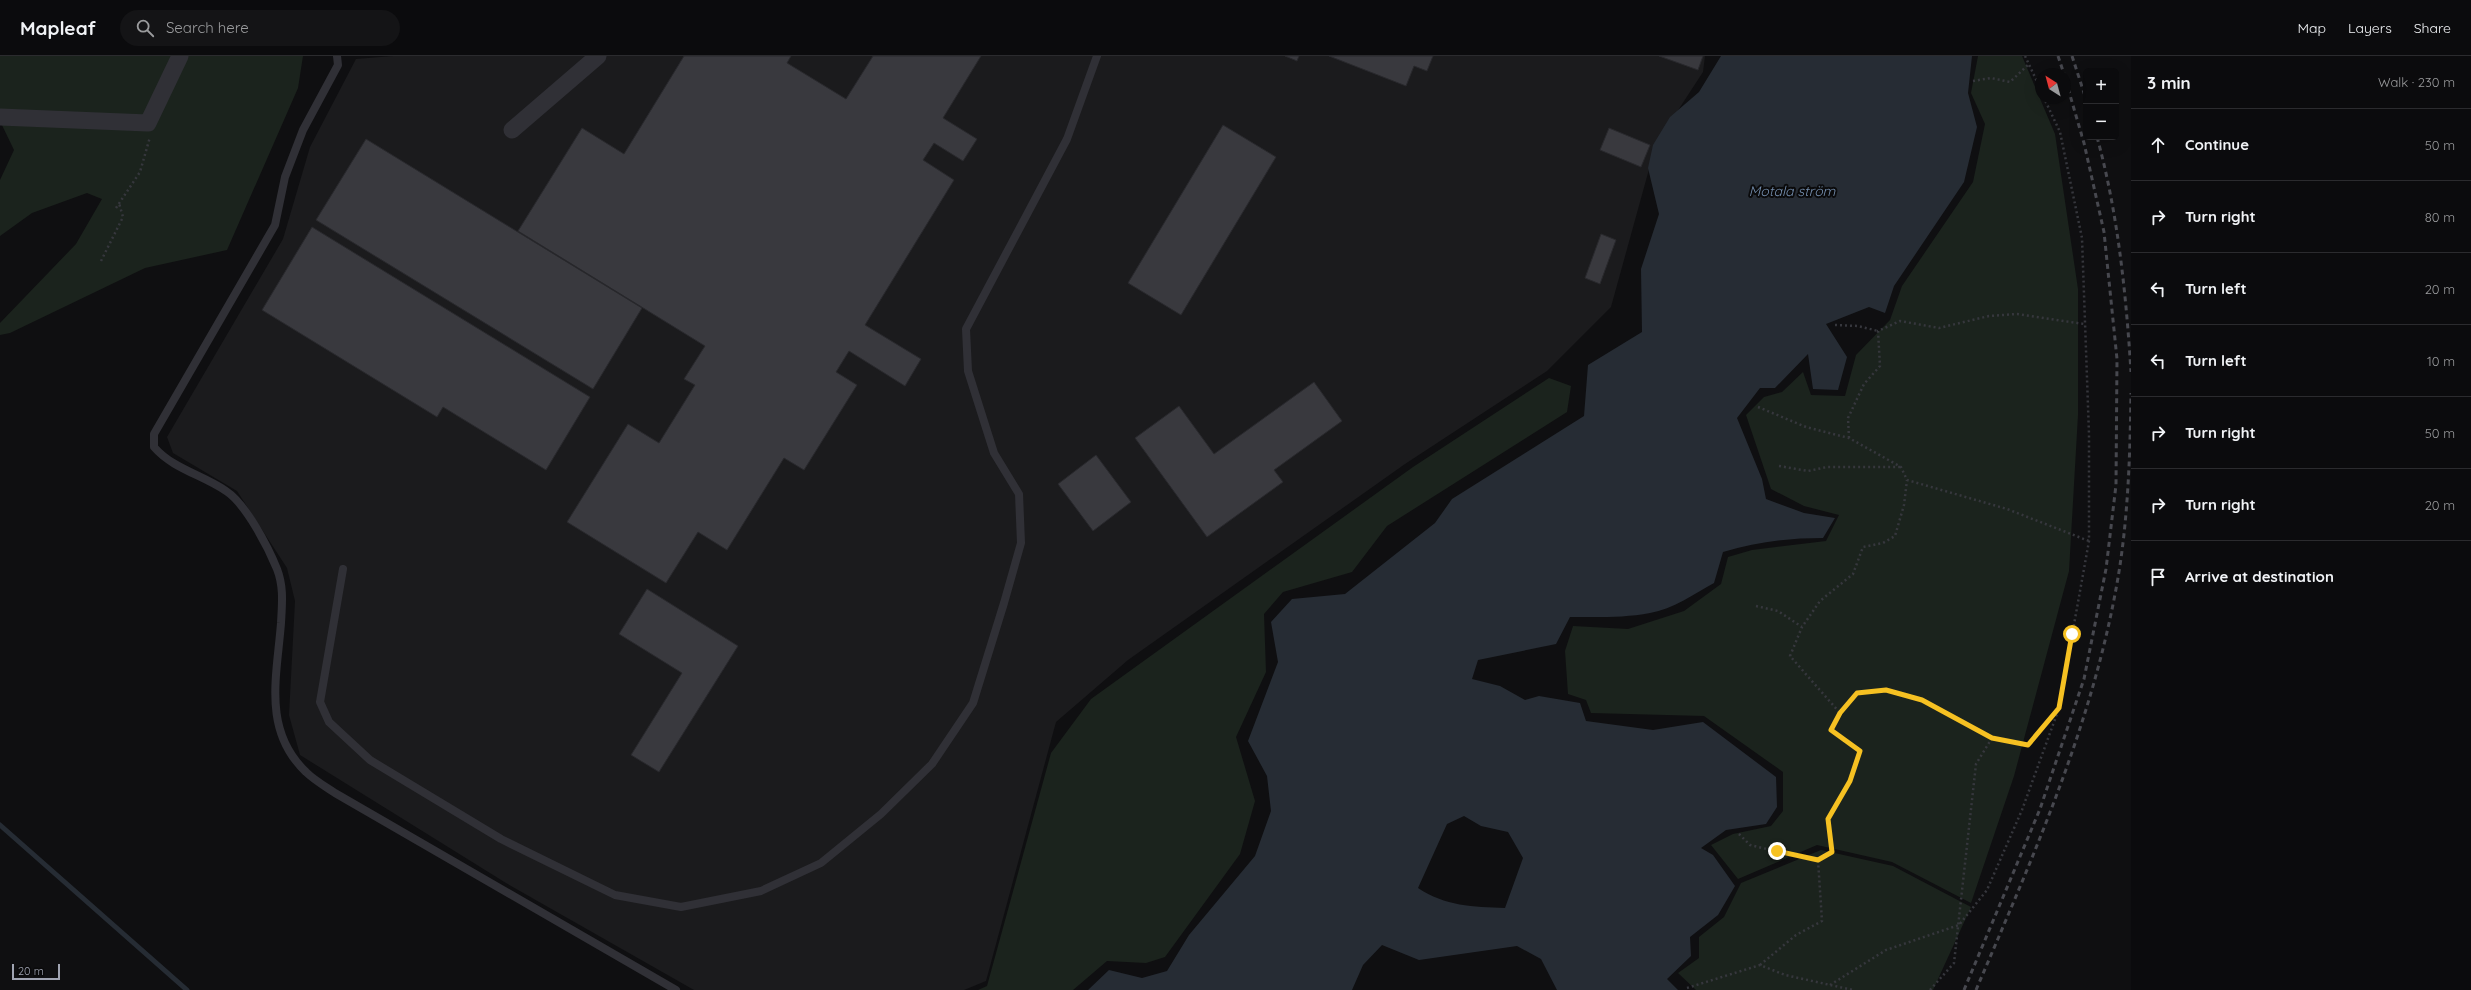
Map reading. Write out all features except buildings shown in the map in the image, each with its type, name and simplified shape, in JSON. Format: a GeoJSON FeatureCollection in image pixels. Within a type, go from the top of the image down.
{"type":"FeatureCollection","features":[{"type":"Feature","properties":{"kind":"street"},"geometry":{"type":"LineString","coordinates":[[0,117],[148,123],[180,56]]}},
{"type":"Feature","properties":{"kind":"street"},"geometry":{"type":"LineString","coordinates":[[512,130],[598,56]]}},
{"type":"Feature","properties":{"kind":"lane"},"geometry":{"type":"LineString","coordinates":[[337,56],[338,65],[303,130],[285,177],[275,225],[154,434],[154,447],[164,459],[227,491],[248,515],[277,569],[283,590],[274,700],[278,726],[288,749],[306,772],[335,794],[676,990]]}},
{"type":"Feature","properties":{"kind":"lane"},"geometry":{"type":"LineString","coordinates":[[343,569],[320,702],[329,722],[370,760],[501,838],[615,895],[681,907],[762,891],[821,863],[881,814],[932,764],[972,702],[1021,543],[1018,494],[994,453],[968,371],[966,328],[1067,139],[1097,56]]}},
{"type":"Feature","properties":{"kind":"path"},"geometry":{"type":"LineString","coordinates":[[2025,56],[2035,77]]}},
{"type":"Feature","properties":{"kind":"path"},"geometry":{"type":"LineString","coordinates":[[1973,81],[1991,78],[2010,82],[2029,64]]}},
{"type":"Feature","properties":{"kind":"path"},"geometry":{"type":"LineString","coordinates":[[1830,985],[1886,950],[1959,925],[1987,890],[2022,810],[2059,708],[2089,541],[2089,434],[2082,238],[2060,132],[2047,104]]}},
{"type":"Feature","properties":{"kind":"path"},"geometry":{"type":"LineString","coordinates":[[116,208],[140,172],[150,140],[148,123]]}},
{"type":"Feature","properties":{"kind":"path"},"geometry":{"type":"LineString","coordinates":[[101,261],[123,217],[119,203]]}},
{"type":"Feature","properties":{"kind":"path"},"geometry":{"type":"LineString","coordinates":[[1836,325],[1858,326],[1878,331],[1900,321],[1939,328],[1989,316],[2017,314],[2084,324]]}},
{"type":"Feature","properties":{"kind":"path"},"geometry":{"type":"LineString","coordinates":[[1849,438],[1848,418],[1864,384],[1880,366],[1878,331]]}},
{"type":"Feature","properties":{"kind":"path"},"geometry":{"type":"LineString","coordinates":[[1758,408],[1806,427],[1849,438],[1901,467],[1907,480],[1904,505],[1895,536],[1882,543],[1862,547],[1853,574],[1820,601],[1802,627],[1790,656],[1840,713]]}},
{"type":"Feature","properties":{"kind":"path"},"geometry":{"type":"LineString","coordinates":[[1779,466],[1808,470],[1827,467],[1901,467]]}},
{"type":"Feature","properties":{"kind":"path"},"geometry":{"type":"LineString","coordinates":[[1907,480],[2007,509],[2089,541]]}},
{"type":"Feature","properties":{"kind":"path"},"geometry":{"type":"LineString","coordinates":[[1756,606],[1778,611],[1802,627]]}},
{"type":"Feature","properties":{"kind":"path"},"geometry":{"type":"LineString","coordinates":[[1738,834],[1750,845],[1818,860],[1832,852],[1828,819],[1850,781],[1860,751],[1831,730],[1840,713],[1857,693],[1886,690],[1922,700],[1992,738],[2028,745],[2059,708]]}},
{"type":"Feature","properties":{"kind":"path"},"geometry":{"type":"LineString","coordinates":[[1930,990],[1954,963],[1976,764],[1992,738]]}},
{"type":"Feature","properties":{"kind":"path"},"geometry":{"type":"LineString","coordinates":[[1688,988],[1760,965],[1796,935],[1822,921],[1818,860]]}},
{"type":"Feature","properties":{"kind":"path"},"geometry":{"type":"LineString","coordinates":[[1760,965],[1785,975],[1853,990]]}},
{"type":"Feature","properties":{"kind":"shaded area"},"geometry":{"type":"Polygon","coordinates":[[[0,56],[303,56],[298,88],[227,250],[145,268],[10,333],[0,335],[0,323],[76,244],[102,199],[87,193],[32,213],[0,236],[0,180],[14,150],[0,121],[0,56]]]}},
{"type":"Feature","properties":{"kind":"shaded area"},"geometry":{"type":"Polygon","coordinates":[[[393,56],[1705,56],[1703,72],[1656,144],[1611,307],[1547,371],[1405,464],[1128,660],[1056,722],[986,981],[964,990],[694,990],[506,883],[300,755],[289,715],[295,601],[287,568],[237,491],[173,453],[167,437],[283,239],[310,147],[356,59],[393,56]]]}},
{"type":"Feature","properties":{"kind":"shaded area"},"geometry":{"type":"Polygon","coordinates":[[[1978,56],[2022,56],[2035,87],[2035,104],[2042,104],[2055,134],[2078,289],[2078,415],[2069,571],[2014,776],[1971,903],[1892,862],[1817,845],[1738,879],[1711,845],[1733,834],[1771,826],[1783,811],[1783,772],[1704,716],[1591,713],[1586,700],[1568,694],[1565,651],[1573,626],[1628,629],[1684,611],[1721,584],[1728,557],[1752,550],[1826,541],[1839,515],[1804,506],[1771,489],[1746,415],[1764,397],[1782,392],[1803,372],[1811,395],[1845,396],[1856,355],[1890,320],[1902,286],[1973,182],[1985,124],[1971,93],[1978,56]]]}},
{"type":"Feature","properties":{"kind":"shaded area"},"geometry":{"type":"Polygon","coordinates":[[[1549,378],[1571,386],[1567,412],[1387,526],[1352,572],[1283,592],[1264,614],[1266,672],[1236,737],[1255,801],[1240,854],[1165,957],[1146,963],[1107,961],[1073,990],[978,990],[987,986],[1051,753],[1091,699],[1413,467],[1549,378]]]}},
{"type":"Feature","properties":{"kind":"shaded area"},"geometry":{"type":"Polygon","coordinates":[[[1821,850],[1893,866],[1971,907],[1933,990],[1696,990],[1678,973],[1699,958],[1699,937],[1724,917],[1741,883],[1821,850]]]}},
{"type":"Feature","properties":{"kind":"water","name":"Motala ström"},"geometry":{"type":"Polygon","coordinates":[[[1721,56],[1972,56],[1968,93],[1977,127],[1964,182],[1894,286],[1885,313],[1869,307],[1826,324],[1847,357],[1838,390],[1813,389],[1808,354],[1775,388],[1760,388],[1737,418],[1762,479],[1766,499],[1804,513],[1835,518],[1823,538],[1773,541],[1723,552],[1714,583],[1675,605],[1659,611],[1640,615],[1570,617],[1556,644],[1478,660],[1472,679],[1500,686],[1525,700],[1539,696],[1580,703],[1586,721],[1653,730],[1703,722],[1776,777],[1777,807],[1766,824],[1726,830],[1701,848],[1713,855],[1735,886],[1718,915],[1690,937],[1691,956],[1667,979],[1678,990],[1557,990],[1541,959],[1517,946],[1419,960],[1382,945],[1363,965],[1352,990],[1088,990],[1109,970],[1142,978],[1167,971],[1189,935],[1255,856],[1271,811],[1267,776],[1248,741],[1278,662],[1271,622],[1292,599],[1345,594],[1435,523],[1452,499],[1584,416],[1588,365],[1642,332],[1641,269],[1659,214],[1648,168],[1653,145],[1670,117],[1699,92],[1721,56]],[[1464,816],[1447,824],[1418,888],[1438,899],[1449,902],[1471,906],[1505,908],[1523,858],[1508,832],[1481,826],[1464,816]]]}},
{"type":"Feature","properties":{"kind":"waterway"},"geometry":{"type":"LineString","coordinates":[[0,825],[187,990]]}},
{"type":"Feature","properties":{"kind":"railway"},"geometry":{"type":"LineString","coordinates":[[2058,56],[2062,68]]}},
{"type":"Feature","properties":{"kind":"railway"},"geometry":{"type":"LineString","coordinates":[[2072,56],[2083,90]]}},
{"type":"Feature","properties":{"kind":"railway"},"geometry":{"type":"LineString","coordinates":[[1964,990],[2040,809],[2084,679],[2106,569],[2116,485],[2117,359],[2104,232],[2084,143],[2071,99]]}},
{"type":"Feature","properties":{"kind":"railway"},"geometry":{"type":"LineString","coordinates":[[2098,140],[2116,224],[2124,283],[2131,372]]}},
{"type":"Feature","properties":{"kind":"railway"},"geometry":{"type":"LineString","coordinates":[[1976,990],[2018,892],[2057,793],[2091,693],[2105,641],[2116,589],[2126,516],[2131,393]]}},
{"type":"Feature","properties":{"kind":"route"},"geometry":{"type":"LineString","coordinates":[[1777,851],[1818,860],[1832,852],[1828,819],[1850,781],[1860,751],[1831,730],[1840,713],[1857,693],[1886,690],[1922,700],[1992,738],[2028,745],[2059,708],[2072,634]]}}]}
